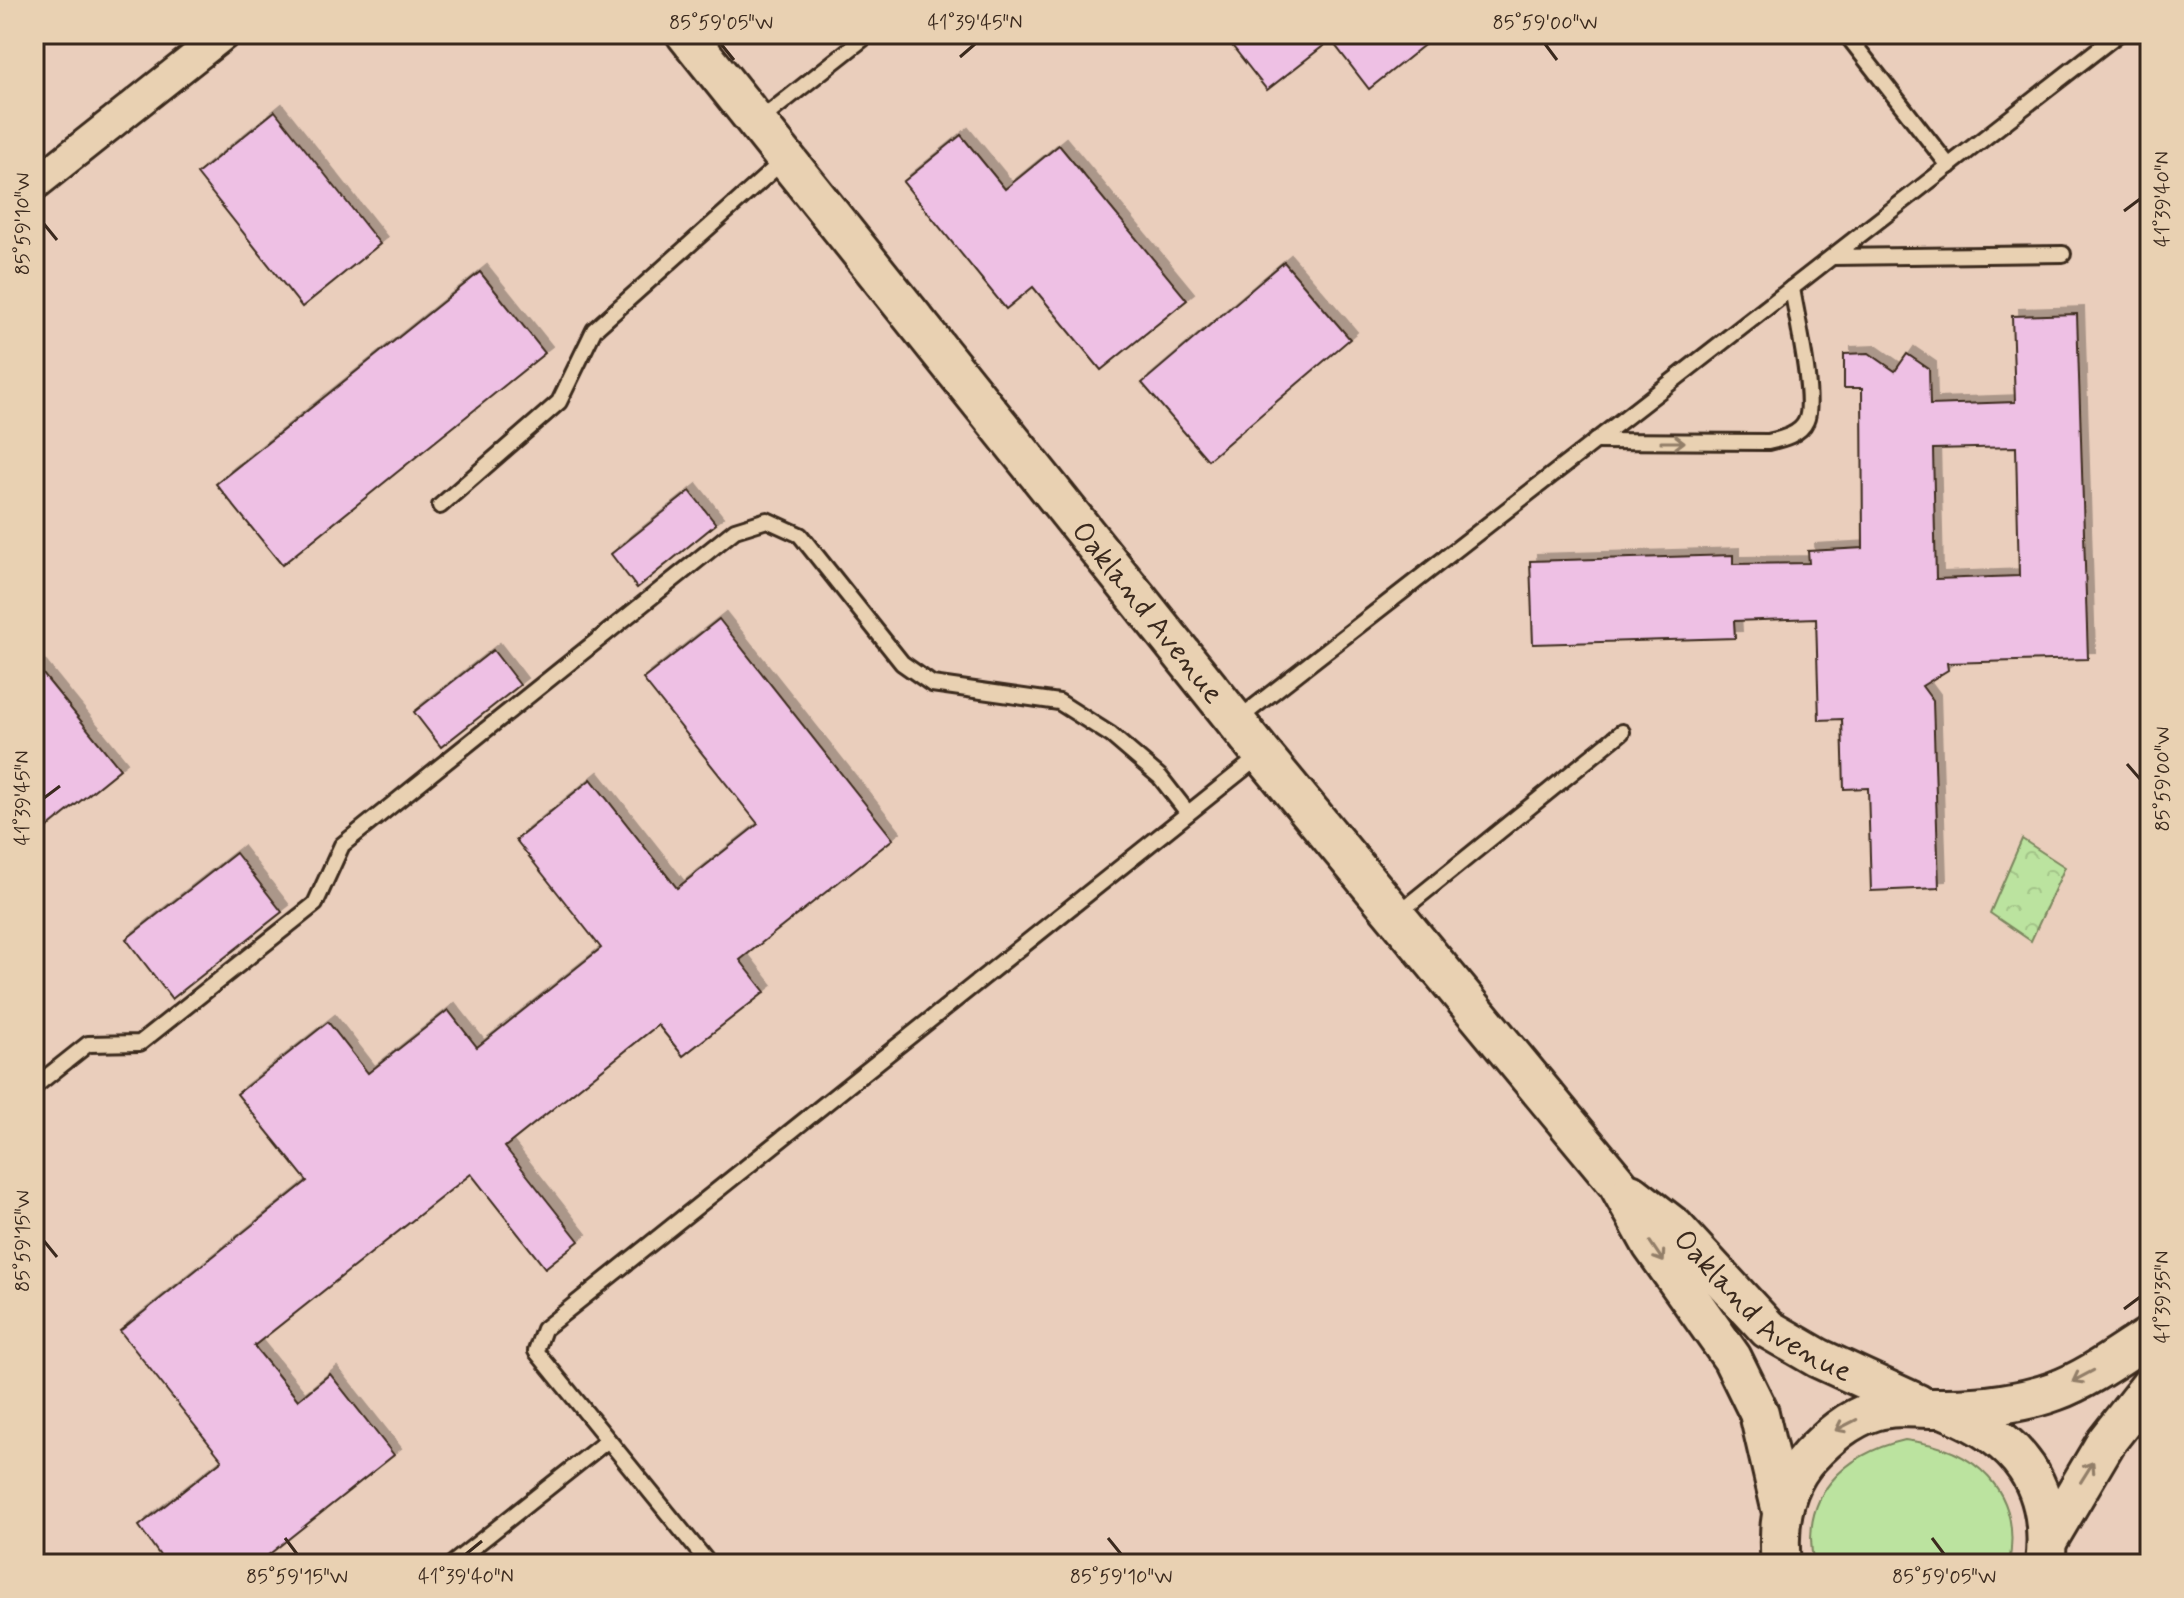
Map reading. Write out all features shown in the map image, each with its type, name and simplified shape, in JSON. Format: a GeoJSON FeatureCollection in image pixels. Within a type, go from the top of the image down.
{"type":"FeatureCollection","features":[{"type":"Feature","properties":{"kind":"street"},"geometry":{"type":"LineString","coordinates":[[34,185],[224,34]]}},
{"type":"Feature","properties":{"kind":"street","name":"Oakland Avenue"},"geometry":{"type":"LineString","coordinates":[[686,34],[1236,722],[1618,1184],[1652,1245],[1732,1358],[1759,1413],[1776,1542]]}},
{"type":"Feature","properties":{"kind":"street","name":"Oakland Avenue"},"geometry":{"type":"LineString","coordinates":[[1618,1184],[1674,1227],[1768,1329],[1818,1358],[1932,1407],[1986,1426],[2019,1456],[2041,1495],[2047,1552]]}},
{"type":"Feature","properties":{"kind":"street"},"geometry":{"type":"LineString","coordinates":[[1776,1542],[1801,1466],[1832,1432],[1874,1411],[1994,1404],[2055,1391],[2150,1336]]}},
{"type":"Feature","properties":{"kind":"street"},"geometry":{"type":"LineString","coordinates":[[2047,1552],[2106,1442],[2150,1386]]}},
{"type":"Feature","properties":{"kind":"lane"},"geometry":{"type":"LineString","coordinates":[[758,122],[869,34]]}},
{"type":"Feature","properties":{"kind":"lane"},"geometry":{"type":"LineString","coordinates":[[1846,34],[1949,166]]}},
{"type":"Feature","properties":{"kind":"lane"},"geometry":{"type":"LineString","coordinates":[[1236,722],[2118,34]]}},
{"type":"Feature","properties":{"kind":"lane"},"geometry":{"type":"LineString","coordinates":[[440,506],[559,402],[594,330],[787,157]]}},
{"type":"Feature","properties":{"kind":"lane"},"geometry":{"type":"LineString","coordinates":[[1832,257],[2063,254]]}},
{"type":"Feature","properties":{"kind":"lane"},"geometry":{"type":"LineString","coordinates":[[1595,441],[1768,442],[1791,436],[1806,423],[1810,402],[1792,288]]}},
{"type":"Feature","properties":{"kind":"lane"},"geometry":{"type":"LineString","coordinates":[[34,1087],[88,1044],[140,1043],[315,904],[342,845],[735,530],[767,520],[800,535],[902,663],[932,684],[1059,702],[1111,735],[1160,777],[1188,813]]}},
{"type":"Feature","properties":{"kind":"lane"},"geometry":{"type":"LineString","coordinates":[[1395,916],[1622,732]]}},
{"type":"Feature","properties":{"kind":"lane"},"geometry":{"type":"LineString","coordinates":[[709,1564],[536,1351],[544,1329],[1262,754]]}},
{"type":"Feature","properties":{"kind":"lane"},"geometry":{"type":"LineString","coordinates":[[452,1564],[608,1440]]}},
{"type":"Feature","properties":{"kind":"green space"},"geometry":{"type":"Polygon","coordinates":[[[2022,839],[2065,867],[2031,941],[1990,913],[2022,839]]]}},
{"type":"Feature","properties":{"kind":"green space"},"geometry":{"type":"Polygon","coordinates":[[[1905,1440],[1953,1452],[1988,1477],[2001,1494],[2008,1515],[2011,1538],[2009,1564],[1814,1564],[1811,1540],[1813,1518],[1831,1482],[1845,1467],[1863,1456],[1905,1440]]]}},
{"type":"Feature","properties":{"kind":"building"},"geometry":{"type":"Polygon","coordinates":[[[1223,34],[1438,34],[1369,89],[1331,40],[1267,90],[1223,34]]]}},
{"type":"Feature","properties":{"kind":"building"},"geometry":{"type":"Polygon","coordinates":[[[275,111],[380,244],[302,307],[197,174],[275,111]]]}},
{"type":"Feature","properties":{"kind":"building"},"geometry":{"type":"Polygon","coordinates":[[[961,135],[1005,189],[1059,145],[1187,300],[1101,370],[1033,287],[1006,309],[903,182],[961,135]]]}},
{"type":"Feature","properties":{"kind":"building"},"geometry":{"type":"Polygon","coordinates":[[[1284,262],[1350,339],[1208,460],[1142,383],[1284,262]]]}},
{"type":"Feature","properties":{"kind":"building"},"geometry":{"type":"Polygon","coordinates":[[[480,272],[545,353],[282,565],[216,484],[480,272]]]}},
{"type":"Feature","properties":{"kind":"building"},"geometry":{"type":"Polygon","coordinates":[[[2077,314],[2088,659],[1947,663],[1948,670],[1922,686],[1933,701],[1939,888],[1871,891],[1868,788],[1844,789],[1842,719],[1819,720],[1816,618],[1734,621],[1735,638],[1533,644],[1530,561],[1733,555],[1733,564],[1809,563],[1808,551],[1863,548],[1862,388],[1844,388],[1844,354],[1869,353],[1895,371],[1907,354],[1929,369],[1930,405],[2015,402],[2012,316],[2077,314]],[[2016,447],[1933,449],[1936,579],[2019,576],[2016,447]]]}},
{"type":"Feature","properties":{"kind":"building"},"geometry":{"type":"Polygon","coordinates":[[[690,491],[716,524],[637,588],[611,554],[690,491]]]}},
{"type":"Feature","properties":{"kind":"building"},"geometry":{"type":"Polygon","coordinates":[[[719,619],[893,839],[740,960],[765,992],[683,1056],[658,1025],[505,1147],[579,1241],[545,1268],[471,1174],[254,1346],[298,1400],[330,1374],[394,1455],[257,1564],[166,1564],[139,1526],[222,1460],[120,1331],[307,1181],[237,1094],[328,1022],[368,1073],[448,1010],[477,1047],[601,948],[516,840],[591,779],[677,888],[758,824],[643,679],[719,619]]]}},
{"type":"Feature","properties":{"kind":"building"},"geometry":{"type":"Polygon","coordinates":[[[493,650],[520,685],[441,747],[414,712],[493,650]]]}},
{"type":"Feature","properties":{"kind":"building"},"geometry":{"type":"Polygon","coordinates":[[[34,663],[120,769],[42,832],[34,822],[34,663]]]}},
{"type":"Feature","properties":{"kind":"building"},"geometry":{"type":"Polygon","coordinates":[[[236,853],[282,912],[172,999],[126,939],[236,853]]]}}]}
